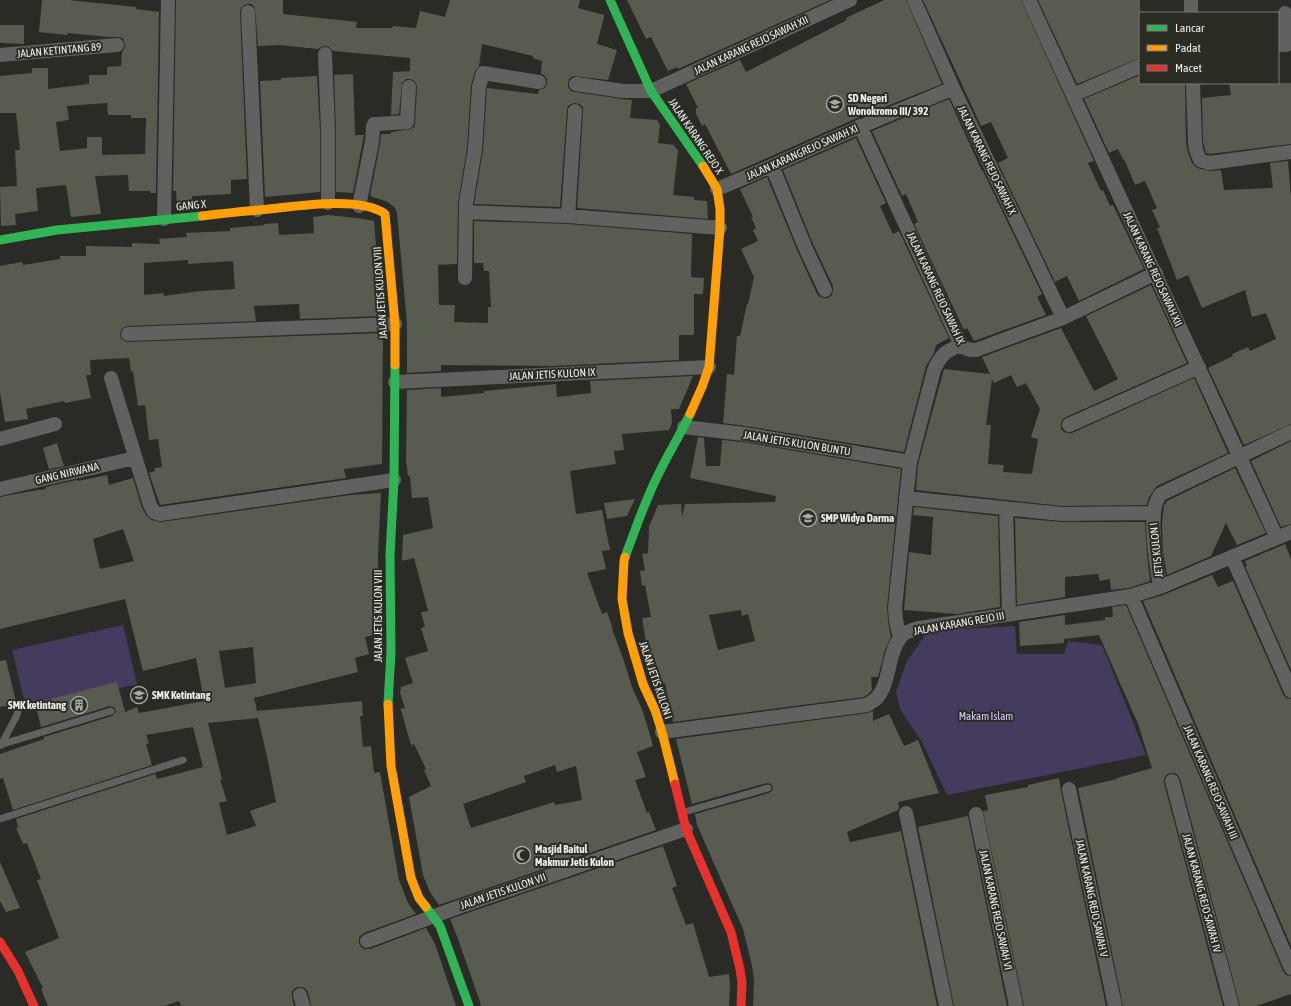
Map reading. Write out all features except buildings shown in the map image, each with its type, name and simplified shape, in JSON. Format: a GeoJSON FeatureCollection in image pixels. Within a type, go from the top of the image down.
{"type":"FeatureCollection","features":[{"type":"Feature","properties":{"kind":"street"},"geometry":{"type":"LineString","coordinates":[[164,219],[168,0]]}},
{"type":"Feature","properties":{"kind":"street","name":"JALAN KARANG REJO X"},"geometry":{"type":"LineString","coordinates":[[610,0],[651,91],[708,172],[717,189],[720,209],[720,228],[708,367]]}},
{"type":"Feature","properties":{"kind":"street","name":"JALAN KARANG REJO SAWAH XII"},"geometry":{"type":"LineString","coordinates":[[651,91],[850,0]]}},
{"type":"Feature","properties":{"kind":"street","name":"JALAN KARANG REJO SAWAH X"},"geometry":{"type":"LineString","coordinates":[[914,0],[953,88],[1064,318]]}},
{"type":"Feature","properties":{"kind":"street","name":"JALAN KARANG REJO SAWAH XII"},"geometry":{"type":"LineString","coordinates":[[1029,0],[1277,538]]}},
{"type":"Feature","properties":{"kind":"street"},"geometry":{"type":"LineString","coordinates":[[1191,0],[1191,12]]}},
{"type":"Feature","properties":{"kind":"street"},"geometry":{"type":"LineString","coordinates":[[248,12],[257,210]]}},
{"type":"Feature","properties":{"kind":"street"},"geometry":{"type":"LineString","coordinates":[[1279,45],[1286,45],[1285,13]]}},
{"type":"Feature","properties":{"kind":"street","name":"JALAN KETINTANG 89"},"geometry":{"type":"LineString","coordinates":[[0,55],[117,45]]}},
{"type":"Feature","properties":{"kind":"street"},"geometry":{"type":"LineString","coordinates":[[325,54],[328,130],[328,203]]}},
{"type":"Feature","properties":{"kind":"street"},"geometry":{"type":"LineString","coordinates":[[1073,95],[1139,66]]}},
{"type":"Feature","properties":{"kind":"street"},"geometry":{"type":"LineString","coordinates":[[465,278],[466,203],[475,149],[479,88],[483,73],[539,82]]}},
{"type":"Feature","properties":{"kind":"street"},"geometry":{"type":"LineString","coordinates":[[576,84],[622,91],[651,91]]}},
{"type":"Feature","properties":{"kind":"street"},"geometry":{"type":"LineString","coordinates":[[1192,84],[1195,142],[1200,160],[1209,163],[1291,152]]}},
{"type":"Feature","properties":{"kind":"street"},"geometry":{"type":"LineString","coordinates":[[359,206],[372,142],[374,124],[407,122],[409,87]]}},
{"type":"Feature","properties":{"kind":"street","name":"JALAN KARANGREJO SAWAH XI"},"geometry":{"type":"LineString","coordinates":[[717,189],[860,126],[953,88]]}},
{"type":"Feature","properties":{"kind":"street"},"geometry":{"type":"LineString","coordinates":[[568,216],[575,111]]}},
{"type":"Feature","properties":{"kind":"street","name":"JALAN KARANG REJO SAWAH IX"},"geometry":{"type":"LineString","coordinates":[[860,126],[961,345],[964,348],[976,350],[1064,318],[1156,273]]}},
{"type":"Feature","properties":{"kind":"street"},"geometry":{"type":"LineString","coordinates":[[772,166],[805,247],[825,290]]}},
{"type":"Feature","properties":{"kind":"street","name":"GANG X"},"geometry":{"type":"LineString","coordinates":[[0,240],[57,230],[328,203],[359,206],[383,212]]}},
{"type":"Feature","properties":{"kind":"street","name":"JALAN JETIS KULON VIII"},"geometry":{"type":"LineString","coordinates":[[383,212],[386,218],[395,324],[394,480],[390,555],[391,652],[388,698],[391,766],[411,878],[419,898],[440,926],[469,1006]]}},
{"type":"Feature","properties":{"kind":"street"},"geometry":{"type":"LineString","coordinates":[[466,212],[568,216],[720,228]]}},
{"type":"Feature","properties":{"kind":"street"},"geometry":{"type":"LineString","coordinates":[[128,334],[395,324]]}},
{"type":"Feature","properties":{"kind":"street"},"geometry":{"type":"LineString","coordinates":[[900,637],[896,621],[895,608],[910,462],[934,370],[939,358],[947,351],[961,345]]}},
{"type":"Feature","properties":{"kind":"street","name":"JALAN JETIS KULON IX"},"geometry":{"type":"LineString","coordinates":[[395,382],[708,367]]}},
{"type":"Feature","properties":{"kind":"street","name":"JALAN JETIS KULON I"},"geometry":{"type":"LineString","coordinates":[[708,367],[702,387],[684,427],[660,470],[637,524],[624,561],[622,599],[628,633],[643,684],[662,732],[686,829],[730,932],[740,969],[742,983],[741,1006]]}},
{"type":"Feature","properties":{"kind":"street"},"geometry":{"type":"LineString","coordinates":[[1069,425],[1199,367]]}},
{"type":"Feature","properties":{"kind":"street"},"geometry":{"type":"LineString","coordinates":[[111,378],[150,505],[154,512],[160,514],[394,480]]}},
{"type":"Feature","properties":{"kind":"street"},"geometry":{"type":"LineString","coordinates":[[0,439],[55,424]]}},
{"type":"Feature","properties":{"kind":"street","name":"JALAN JETIS KULON BUNTU"},"geometry":{"type":"LineString","coordinates":[[684,427],[744,434],[910,462]]}},
{"type":"Feature","properties":{"kind":"street"},"geometry":{"type":"LineString","coordinates":[[906,498],[1062,514],[1153,513],[1160,494],[1291,432]]}},
{"type":"Feature","properties":{"kind":"street","name":"GANG NIRWANA"},"geometry":{"type":"LineString","coordinates":[[0,489],[135,458]]}},
{"type":"Feature","properties":{"kind":"street"},"geometry":{"type":"LineString","coordinates":[[1006,508],[1009,614]]}},
{"type":"Feature","properties":{"kind":"street","name":"JETIS KULON I"},"geometry":{"type":"LineString","coordinates":[[1153,513],[1154,537],[1160,587]]}},
{"type":"Feature","properties":{"kind":"street","name":"JALAN KARANG REJO III"},"geometry":{"type":"LineString","coordinates":[[662,732],[867,705],[876,699],[882,689],[895,647],[900,637],[907,631],[1131,596],[1160,587],[1291,532]]}},
{"type":"Feature","properties":{"kind":"street"},"geometry":{"type":"LineString","coordinates":[[1232,556],[1291,691]]}},
{"type":"Feature","properties":{"kind":"street","name":"JALAN KARANG REJO SAWAH III"},"geometry":{"type":"LineString","coordinates":[[1131,596],[1291,968]]}},
{"type":"Feature","properties":{"kind":"street","name":"JALAN KARANG REJO SAWAH IV"},"geometry":{"type":"LineString","coordinates":[[1172,781],[1232,1006]]}},
{"type":"Feature","properties":{"kind":"street","name":"JALAN KARANG REJO SAWAH V"},"geometry":{"type":"LineString","coordinates":[[1069,789],[1115,1006]]}},
{"type":"Feature","properties":{"kind":"street"},"geometry":{"type":"LineString","coordinates":[[906,813],[946,1006]]}},
{"type":"Feature","properties":{"kind":"street","name":"JALAN KARANG REJO SAWAH VI"},"geometry":{"type":"LineString","coordinates":[[976,814],[1016,1006]]}},
{"type":"Feature","properties":{"kind":"street","name":"JALAN JETIS KULON VII"},"geometry":{"type":"LineString","coordinates":[[367,941],[432,916],[686,829]]}},
{"type":"Feature","properties":{"kind":"street"},"geometry":{"type":"LineString","coordinates":[[0,942],[18,971],[34,1006]]}},
{"type":"Feature","properties":{"kind":"lane"},"geometry":{"type":"LineString","coordinates":[[1,745],[17,715],[19,706]]}},
{"type":"Feature","properties":{"kind":"lane"},"geometry":{"type":"LineString","coordinates":[[1,745],[111,711]]}},
{"type":"Feature","properties":{"kind":"lane"},"geometry":{"type":"LineString","coordinates":[[0,819],[183,760]]}},
{"type":"Feature","properties":{"kind":"lane"},"geometry":{"type":"LineString","coordinates":[[682,812],[768,788]]}},
{"type":"Feature","properties":{"kind":"green space"},"geometry":{"type":"Polygon","coordinates":[[[123,625],[137,684],[27,711],[12,650],[123,625]]]}},
{"type":"Feature","properties":{"kind":"green space","name":"Makam Islam"},"geometry":{"type":"Polygon","coordinates":[[[1015,626],[1017,654],[1064,654],[1068,641],[1102,645],[1146,755],[947,795],[922,742],[900,709],[896,692],[907,661],[928,631],[1015,626]]]}},
{"type":"Feature","properties":{"kind":"traffic: fast"},"geometry":{"type":"LineString","coordinates":[[610,0],[651,91],[703,166]]}},
{"type":"Feature","properties":{"kind":"traffic: fast"},"geometry":{"type":"LineString","coordinates":[[0,240],[57,230],[202,216]]}},
{"type":"Feature","properties":{"kind":"traffic: fast"},"geometry":{"type":"LineString","coordinates":[[388,704],[391,652],[390,555],[394,480],[395,365]]}},
{"type":"Feature","properties":{"kind":"traffic: fast"},"geometry":{"type":"LineString","coordinates":[[625,557],[651,490],[664,462],[690,414]]}},
{"type":"Feature","properties":{"kind":"traffic: fast"},"geometry":{"type":"LineString","coordinates":[[426,907],[440,926],[469,1006]]}},
{"type":"Feature","properties":{"kind":"traffic: slow"},"geometry":{"type":"LineString","coordinates":[[690,414],[709,367],[720,228],[720,209],[717,189],[703,166]]}},
{"type":"Feature","properties":{"kind":"traffic: slow"},"geometry":{"type":"LineString","coordinates":[[202,216],[329,204],[361,205],[374,208],[385,214],[395,324],[395,365]]}},
{"type":"Feature","properties":{"kind":"traffic: slow"},"geometry":{"type":"LineString","coordinates":[[625,557],[622,599],[628,633],[643,684],[655,710],[662,732],[675,784]]}},
{"type":"Feature","properties":{"kind":"traffic: slow"},"geometry":{"type":"LineString","coordinates":[[388,704],[391,766],[411,878],[419,898],[426,907]]}},
{"type":"Feature","properties":{"kind":"traffic: jam"},"geometry":{"type":"LineString","coordinates":[[675,784],[686,829],[731,932],[742,983],[741,1006]]}},
{"type":"Feature","properties":{"kind":"traffic: jam"},"geometry":{"type":"LineString","coordinates":[[0,942],[18,971],[34,1006]]}},
{"type":"Feature","properties":{"kind":"place","name":"SD Negeri Wonokromo III/ 392"},"geometry":{"type":"Point","coordinates":[835,104]}},
{"type":"Feature","properties":{"kind":"place","name":"SMP Widya Darma"},"geometry":{"type":"Point","coordinates":[808,518]}},
{"type":"Feature","properties":{"kind":"place","name":"SMK Ketintang"},"geometry":{"type":"Point","coordinates":[139,695]}},
{"type":"Feature","properties":{"kind":"place","name":"SMK ketintang"},"geometry":{"type":"Point","coordinates":[79,705]}},
{"type":"Feature","properties":{"kind":"place","name":"Masjid Baitul Makmur Jetis Kulon"},"geometry":{"type":"Point","coordinates":[522,855]}}]}
